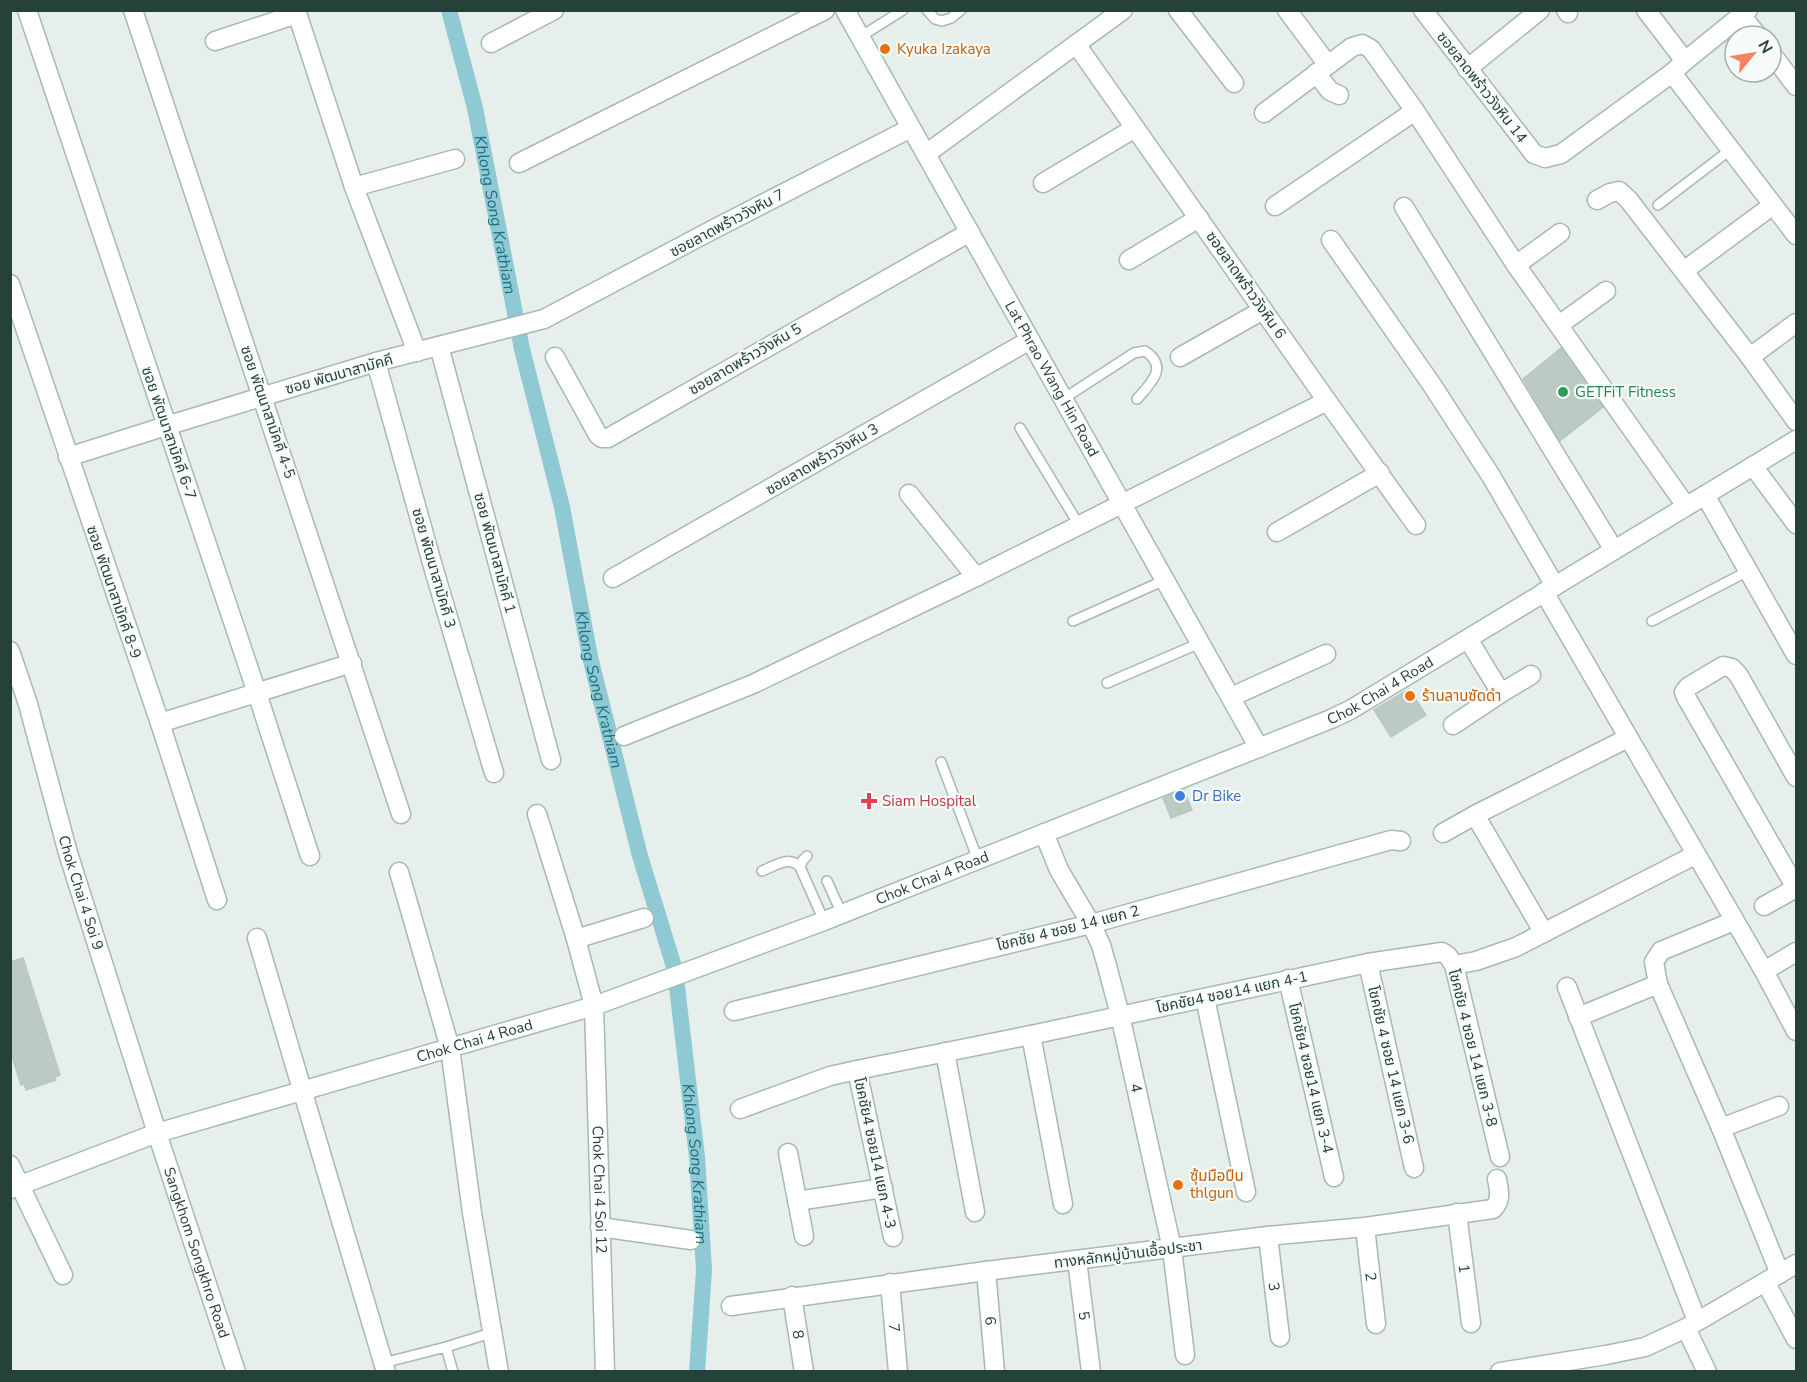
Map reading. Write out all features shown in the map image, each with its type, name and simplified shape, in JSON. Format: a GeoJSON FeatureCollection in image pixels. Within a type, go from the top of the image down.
{"type":"FeatureCollection","features":[{"type":"Feature","properties":{"kind":"street","name":"ซอย พัฒนาสามัคคี 6-7"},"geometry":{"type":"LineString","coordinates":[[27,10],[310,856]]}},
{"type":"Feature","properties":{"kind":"street","name":"ซอย พัฒนาสามัคคี 4-5"},"geometry":{"type":"LineString","coordinates":[[133,10],[401,814]]}},
{"type":"Feature","properties":{"kind":"street"},"geometry":{"type":"LineString","coordinates":[[491,43],[554,10]]}},
{"type":"Feature","properties":{"kind":"street"},"geometry":{"type":"LineString","coordinates":[[519,163],[825,10]]}},
{"type":"Feature","properties":{"kind":"street","name":"Lat Phrao Wang Hin Road"},"geometry":{"type":"LineString","coordinates":[[845,10],[1259,748]]}},
{"type":"Feature","properties":{"kind":"street"},"geometry":{"type":"LineString","coordinates":[[926,154],[1123,10]]}},
{"type":"Feature","properties":{"kind":"street"},"geometry":{"type":"LineString","coordinates":[[1179,10],[1234,83]]}},
{"type":"Feature","properties":{"kind":"street"},"geometry":{"type":"LineString","coordinates":[[1287,10],[1322,69],[1330,91],[1339,96]]}},
{"type":"Feature","properties":{"kind":"street","name":"ซอยลาดพร้าววังหิน 14"},"geometry":{"type":"LineString","coordinates":[[1423,10],[1534,154],[1545,158],[1561,154],[1678,67]]}},
{"type":"Feature","properties":{"kind":"street"},"geometry":{"type":"LineString","coordinates":[[1467,69],[1540,10]]}},
{"type":"Feature","properties":{"kind":"street"},"geometry":{"type":"LineString","coordinates":[[1646,10],[1678,67],[1730,150],[1797,235]]}},
{"type":"Feature","properties":{"kind":"street"},"geometry":{"type":"LineString","coordinates":[[214,41],[296,12],[354,187],[417,352]]}},
{"type":"Feature","properties":{"kind":"street"},"geometry":{"type":"LineString","coordinates":[[1678,67],[1745,13]]}},
{"type":"Feature","properties":{"kind":"street","name":"ซอยลาดพร้าววังหิน 6"},"geometry":{"type":"LineString","coordinates":[[1076,44],[1416,525]]}},
{"type":"Feature","properties":{"kind":"street"},"geometry":{"type":"LineString","coordinates":[[1264,113],[1352,47],[1362,44],[1371,49],[1516,265],[1686,506]]}},
{"type":"Feature","properties":{"kind":"street"},"geometry":{"type":"LineString","coordinates":[[1783,68],[1797,86]]}},
{"type":"Feature","properties":{"kind":"street"},"geometry":{"type":"LineString","coordinates":[[1275,206],[1414,111]]}},
{"type":"Feature","properties":{"kind":"street","name":"ซอยลาดพร้าววังหิน 7"},"geometry":{"type":"LineString","coordinates":[[528,324],[911,128]]}},
{"type":"Feature","properties":{"kind":"street"},"geometry":{"type":"LineString","coordinates":[[1043,183],[1135,128]]}},
{"type":"Feature","properties":{"kind":"street"},"geometry":{"type":"LineString","coordinates":[[354,187],[455,159]]}},
{"type":"Feature","properties":{"kind":"street"},"geometry":{"type":"LineString","coordinates":[[1597,200],[1619,191],[1629,198],[1797,421]]}},
{"type":"Feature","properties":{"kind":"street"},"geometry":{"type":"LineString","coordinates":[[1685,270],[1773,205]]}},
{"type":"Feature","properties":{"kind":"street"},"geometry":{"type":"LineString","coordinates":[[1404,207],[1614,550]]}},
{"type":"Feature","properties":{"kind":"street"},"geometry":{"type":"LineString","coordinates":[[1129,260],[1199,218]]}},
{"type":"Feature","properties":{"kind":"street","name":"ซอยลาดพร้าววังหิน 5"},"geometry":{"type":"LineString","coordinates":[[555,357],[598,435],[608,438],[970,232]]}},
{"type":"Feature","properties":{"kind":"street"},"geometry":{"type":"LineString","coordinates":[[1516,265],[1560,233]]}},
{"type":"Feature","properties":{"kind":"street"},"geometry":{"type":"LineString","coordinates":[[1331,240],[1432,385],[1491,476],[1628,738],[1764,970],[1797,1031]]}},
{"type":"Feature","properties":{"kind":"street","name":"ซอย พัฒนาสามัคคี 8-9"},"geometry":{"type":"LineString","coordinates":[[10,284],[160,723],[217,900]]}},
{"type":"Feature","properties":{"kind":"street"},"geometry":{"type":"LineString","coordinates":[[1559,325],[1606,291]]}},
{"type":"Feature","properties":{"kind":"street"},"geometry":{"type":"LineString","coordinates":[[1180,357],[1263,310]]}},
{"type":"Feature","properties":{"kind":"street"},"geometry":{"type":"LineString","coordinates":[[1750,357],[1797,323]]}},
{"type":"Feature","properties":{"kind":"street","name":"ซอย พัฒนาสามัคคี"},"geometry":{"type":"LineString","coordinates":[[68,457],[376,362],[528,324]]}},
{"type":"Feature","properties":{"kind":"street","name":"ซอยลาดพร้าววังหิน 3"},"geometry":{"type":"LineString","coordinates":[[613,578],[1030,340]]}},
{"type":"Feature","properties":{"kind":"street","name":"ซอย พัฒนาสามัคคี 1"},"geometry":{"type":"LineString","coordinates":[[439,346],[551,760]]}},
{"type":"Feature","properties":{"kind":"street","name":"ซอย พัฒนาสามัคคี 3"},"geometry":{"type":"LineString","coordinates":[[376,362],[494,773]]}},
{"type":"Feature","properties":{"kind":"street"},"geometry":{"type":"LineString","coordinates":[[624,736],[753,684],[976,577],[1327,401]]}},
{"type":"Feature","properties":{"kind":"street","name":"Chok Chai 4 Road"},"geometry":{"type":"LineString","coordinates":[[15,1187],[157,1133],[594,1006],[842,914],[1350,710],[1797,440]]}},
{"type":"Feature","properties":{"kind":"street"},"geometry":{"type":"LineString","coordinates":[[1753,466],[1797,524]]}},
{"type":"Feature","properties":{"kind":"street"},"geometry":{"type":"LineString","coordinates":[[1277,532],[1380,473]]}},
{"type":"Feature","properties":{"kind":"street"},"geometry":{"type":"LineString","coordinates":[[909,494],[976,577]]}},
{"type":"Feature","properties":{"kind":"street"},"geometry":{"type":"LineString","coordinates":[[1705,495],[1797,656]]}},
{"type":"Feature","properties":{"kind":"street"},"geometry":{"type":"LineString","coordinates":[[1468,639],[1501,693]]}},
{"type":"Feature","properties":{"kind":"street","name":"Chok Chai 4 Soi 9"},"geometry":{"type":"LineString","coordinates":[[10,651],[28,704],[68,853],[157,1133]]}},
{"type":"Feature","properties":{"kind":"street"},"geometry":{"type":"LineString","coordinates":[[1231,698],[1326,654]]}},
{"type":"Feature","properties":{"kind":"street"},"geometry":{"type":"LineString","coordinates":[[160,723],[352,663]]}},
{"type":"Feature","properties":{"kind":"street"},"geometry":{"type":"LineString","coordinates":[[1764,906],[1796,888],[1684,692],[1688,687],[1723,666],[1732,669],[1797,777]]}},
{"type":"Feature","properties":{"kind":"street"},"geometry":{"type":"LineString","coordinates":[[1453,725],[1531,675]]}},
{"type":"Feature","properties":{"kind":"street"},"geometry":{"type":"LineString","coordinates":[[1443,832],[1628,738]]}},
{"type":"Feature","properties":{"kind":"street","name":"Chok Chai 4 Soi 12"},"geometry":{"type":"LineString","coordinates":[[537,814],[576,939],[594,1006],[605,1371]]}},
{"type":"Feature","properties":{"kind":"street"},"geometry":{"type":"LineString","coordinates":[[1475,815],[1544,933]]}},
{"type":"Feature","properties":{"kind":"street","name":"4"},"geometry":{"type":"LineString","coordinates":[[1044,834],[1059,870],[1101,945],[1120,1015],[1172,1249],[1185,1356]]}},
{"type":"Feature","properties":{"kind":"street","name":"โชคชัย 4 ซอย 14 แยก 2"},"geometry":{"type":"LineString","coordinates":[[734,1011],[1091,924],[1391,840],[1401,841]]}},
{"type":"Feature","properties":{"kind":"street"},"geometry":{"type":"LineString","coordinates":[[1454,965],[1495,955],[1544,933],[1695,855]]}},
{"type":"Feature","properties":{"kind":"street"},"geometry":{"type":"LineString","coordinates":[[399,872],[450,1048],[472,1214],[499,1371]]}},
{"type":"Feature","properties":{"kind":"street"},"geometry":{"type":"LineString","coordinates":[[576,939],[644,918]]}},
{"type":"Feature","properties":{"kind":"street"},"geometry":{"type":"LineString","coordinates":[[1734,921],[1661,951],[1654,962],[1658,984],[1721,1128],[1773,1278],[1797,1339]]}},
{"type":"Feature","properties":{"kind":"street"},"geometry":{"type":"LineString","coordinates":[[256,938],[391,1366]]}},
{"type":"Feature","properties":{"kind":"street","name":"โชคชัย4 ซอย14 แยก 4-1"},"geometry":{"type":"LineString","coordinates":[[740,1109],[830,1076],[1368,963],[1433,952]]}},
{"type":"Feature","properties":{"kind":"street","name":"โชคชัย 4 ซอย 14 แยก 3-8"},"geometry":{"type":"LineString","coordinates":[[1433,952],[1442,952],[1454,965],[1500,1156]]}},
{"type":"Feature","properties":{"kind":"street"},"geometry":{"type":"LineString","coordinates":[[1764,970],[1797,952]]}},
{"type":"Feature","properties":{"kind":"street","name":"โชคชัย 4 ซอย 14 แยก 3-6"},"geometry":{"type":"LineString","coordinates":[[1368,963],[1414,1168]]}},
{"type":"Feature","properties":{"kind":"street","name":"โชคชัย4 ซอย14 แยก 3-4"},"geometry":{"type":"LineString","coordinates":[[1288,980],[1334,1177]]}},
{"type":"Feature","properties":{"kind":"street"},"geometry":{"type":"LineString","coordinates":[[1578,1017],[1658,984]]}},
{"type":"Feature","properties":{"kind":"street"},"geometry":{"type":"LineString","coordinates":[[1567,987],[1707,1371]]}},
{"type":"Feature","properties":{"kind":"street"},"geometry":{"type":"LineString","coordinates":[[1205,998],[1246,1192]]}},
{"type":"Feature","properties":{"kind":"street"},"geometry":{"type":"LineString","coordinates":[[1031,1035],[1063,1204]]}},
{"type":"Feature","properties":{"kind":"street"},"geometry":{"type":"LineString","coordinates":[[945,1052],[975,1212]]}},
{"type":"Feature","properties":{"kind":"street","name":"โชคชัย4 ซอย14 แยก 4-3"},"geometry":{"type":"LineString","coordinates":[[857,1070],[893,1237]]}},
{"type":"Feature","properties":{"kind":"street"},"geometry":{"type":"LineString","coordinates":[[1721,1128],[1779,1106]]}},
{"type":"Feature","properties":{"kind":"street","name":"Sangkhom Songkhro Road"},"geometry":{"type":"LineString","coordinates":[[157,1133],[236,1371]]}},
{"type":"Feature","properties":{"kind":"street"},"geometry":{"type":"LineString","coordinates":[[788,1153],[804,1236]]}},
{"type":"Feature","properties":{"kind":"street"},"geometry":{"type":"LineString","coordinates":[[10,1165],[15,1187],[63,1275]]}},
{"type":"Feature","properties":{"kind":"street","name":"ทางหลักหมู่บ้านเอื้อประชา"},"geometry":{"type":"LineString","coordinates":[[731,1306],[986,1270],[1268,1236],[1365,1227],[1493,1209],[1500,1197],[1497,1179]]}},
{"type":"Feature","properties":{"kind":"street"},"geometry":{"type":"LineString","coordinates":[[797,1201],[883,1188]]}},
{"type":"Feature","properties":{"kind":"street","name":"1"},"geometry":{"type":"LineString","coordinates":[[1457,1213],[1471,1323]]}},
{"type":"Feature","properties":{"kind":"street"},"geometry":{"type":"LineString","coordinates":[[600,1227],[691,1240]]}},
{"type":"Feature","properties":{"kind":"street","name":"2"},"geometry":{"type":"LineString","coordinates":[[1365,1227],[1376,1324]]}},
{"type":"Feature","properties":{"kind":"street","name":"3"},"geometry":{"type":"LineString","coordinates":[[1268,1236],[1280,1337]]}},
{"type":"Feature","properties":{"kind":"street","name":"5"},"geometry":{"type":"LineString","coordinates":[[1077,1260],[1091,1371]]}},
{"type":"Feature","properties":{"kind":"street"},"geometry":{"type":"LineString","coordinates":[[1510,1371],[1608,1363],[1692,1325],[1797,1264]]}},
{"type":"Feature","properties":{"kind":"street","name":"6"},"geometry":{"type":"LineString","coordinates":[[986,1270],[995,1371]]}},
{"type":"Feature","properties":{"kind":"street","name":"7"},"geometry":{"type":"LineString","coordinates":[[890,1283],[898,1371]]}},
{"type":"Feature","properties":{"kind":"street","name":"8"},"geometry":{"type":"LineString","coordinates":[[792,1296],[804,1371]]}},
{"type":"Feature","properties":{"kind":"lane"},"geometry":{"type":"LineString","coordinates":[[860,37],[903,10]]}},
{"type":"Feature","properties":{"kind":"lane"},"geometry":{"type":"LineString","coordinates":[[927,10],[935,19],[942,21],[951,18],[961,10]]}},
{"type":"Feature","properties":{"kind":"lane"},"geometry":{"type":"LineString","coordinates":[[1658,205],[1730,150]]}},
{"type":"Feature","properties":{"kind":"lane"},"geometry":{"type":"LineString","coordinates":[[1063,399],[1134,353],[1145,351],[1154,356],[1157,363],[1156,373],[1137,399]]}},
{"type":"Feature","properties":{"kind":"lane"},"geometry":{"type":"LineString","coordinates":[[1020,428],[1079,525]]}},
{"type":"Feature","properties":{"kind":"lane"},"geometry":{"type":"LineString","coordinates":[[1652,621],[1748,571]]}},
{"type":"Feature","properties":{"kind":"lane"},"geometry":{"type":"LineString","coordinates":[[1072,621],[1165,580]]}},
{"type":"Feature","properties":{"kind":"lane"},"geometry":{"type":"LineString","coordinates":[[1107,683],[1200,643]]}},
{"type":"Feature","properties":{"kind":"lane"},"geometry":{"type":"LineString","coordinates":[[940,762],[978,860]]}},
{"type":"Feature","properties":{"kind":"lane"},"geometry":{"type":"LineString","coordinates":[[800,867],[807,856]]}},
{"type":"Feature","properties":{"kind":"lane"},"geometry":{"type":"LineString","coordinates":[[762,871],[788,860],[796,862],[824,921]]}},
{"type":"Feature","properties":{"kind":"lane"},"geometry":{"type":"LineString","coordinates":[[827,881],[842,914]]}},
{"type":"Feature","properties":{"kind":"lane"},"geometry":{"type":"LineString","coordinates":[[391,1366],[491,1333]]}},
{"type":"Feature","properties":{"kind":"lane"},"geometry":{"type":"LineString","coordinates":[[446,1347],[453,1371]]}},
{"type":"Feature","properties":{"kind":"building","name":"GETFiT Fitness"},"geometry":{"type":"Polygon","coordinates":[[[1561,348],[1603,407],[1560,441],[1523,379],[1561,348]]]}},
{"type":"Feature","properties":{"kind":"building"},"geometry":{"type":"Polygon","coordinates":[[[1409,689],[1426,715],[1391,737],[1374,710],[1409,689]]]}},
{"type":"Feature","properties":{"kind":"building"},"geometry":{"type":"Polygon","coordinates":[[[1184,790],[1192,810],[1171,818],[1163,798],[1184,790]]]}},
{"type":"Feature","properties":{"kind":"building"},"geometry":{"type":"Polygon","coordinates":[[[23,958],[60,1075],[55,1077],[56,1080],[26,1090],[24,1084],[21,1085],[10,1050],[10,962],[23,958]]]}},
{"type":"Feature","properties":{"kind":"waterway","name":"Khlong Song Krathiam"},"geometry":{"type":"LineString","coordinates":[[449,10],[475,108],[522,349],[562,507],[590,657],[640,856],[675,970],[697,1157],[704,1270],[697,1372]]}},
{"type":"Feature","properties":{"kind":"place","name":"Kyuka Izakaya"},"geometry":{"type":"Point","coordinates":[885,49]}},
{"type":"Feature","properties":{"kind":"place","name":"GETFiT Fitness"},"geometry":{"type":"Point","coordinates":[1563,392]}},
{"type":"Feature","properties":{"kind":"place","name":"ร้านลาบซัดดำ"},"geometry":{"type":"Point","coordinates":[1410,696]}},
{"type":"Feature","properties":{"kind":"place","name":"Dr Bike"},"geometry":{"type":"Point","coordinates":[1180,796]}},
{"type":"Feature","properties":{"kind":"place","name":"Siam Hospital"},"geometry":{"type":"Point","coordinates":[869,801]}},
{"type":"Feature","properties":{"kind":"place","name":"ซุ้มมือปืน thlgun"},"geometry":{"type":"Point","coordinates":[1178,1185]}}]}
